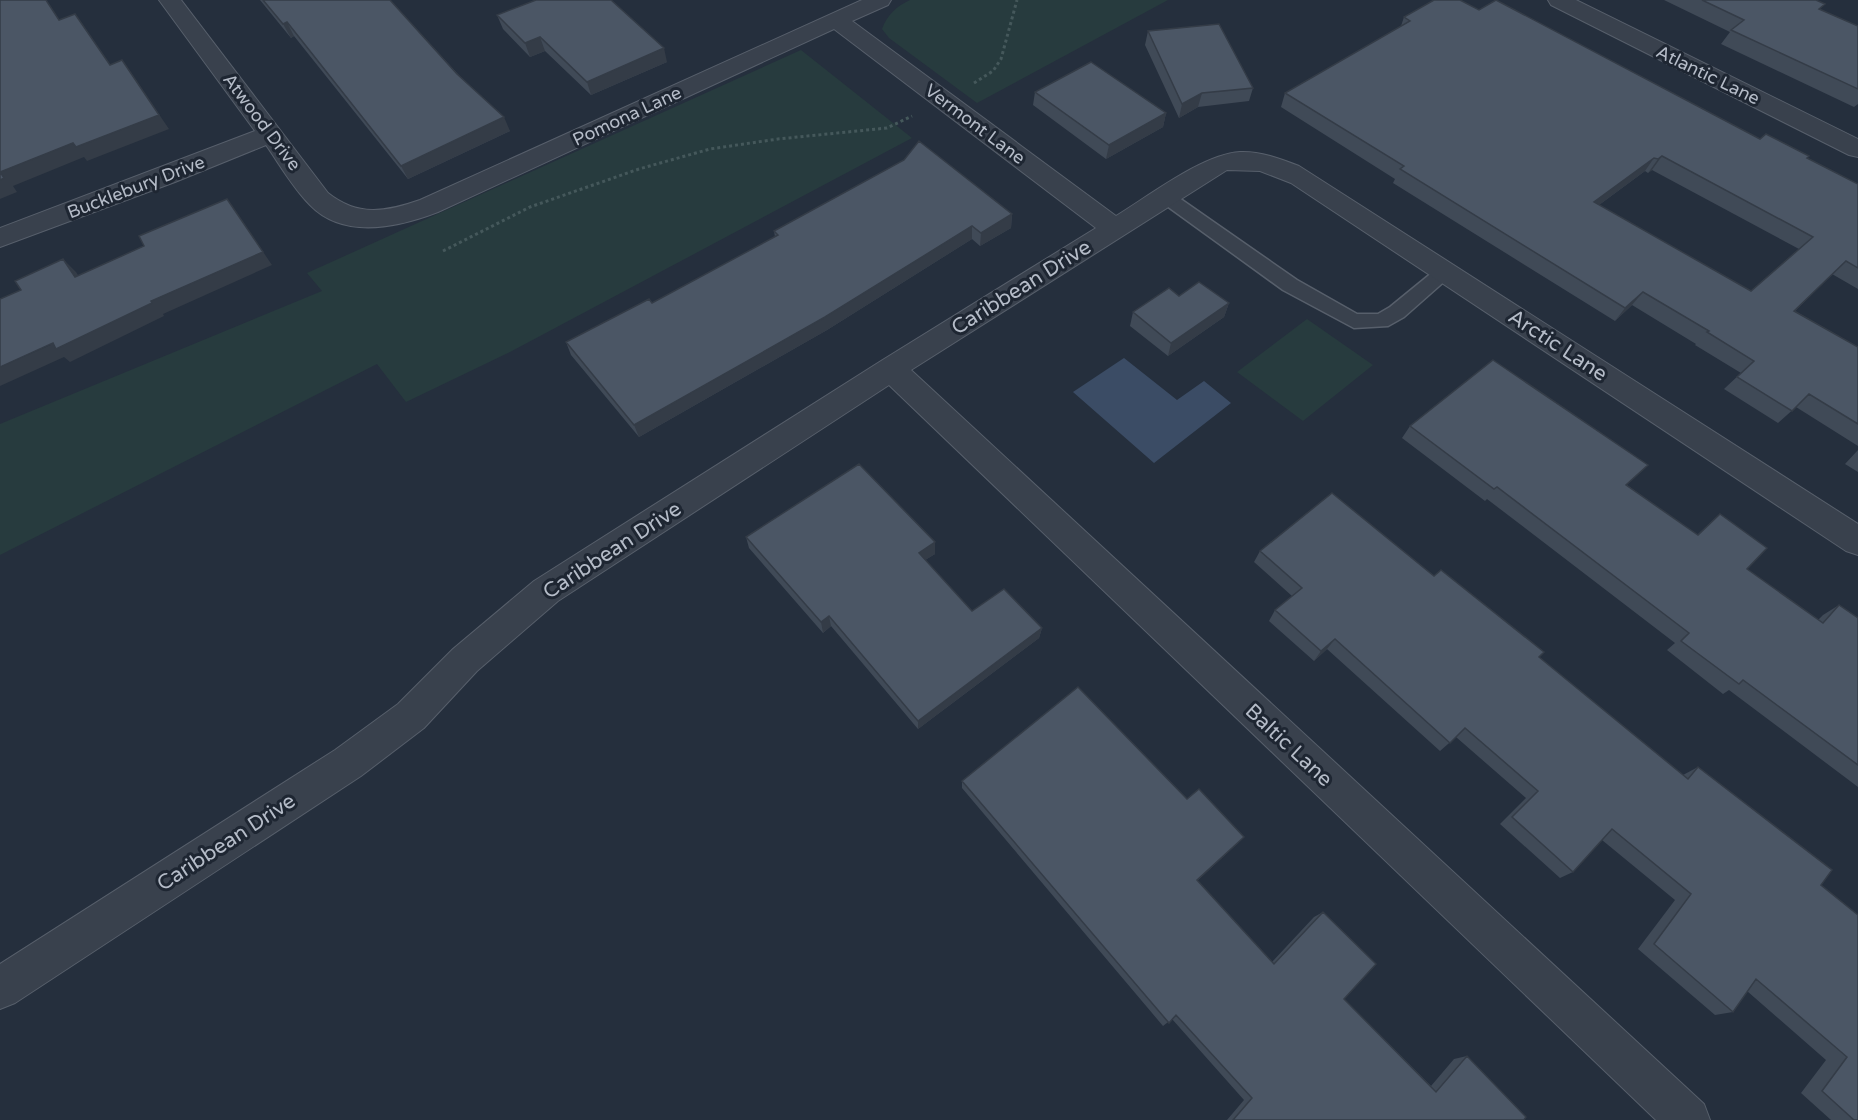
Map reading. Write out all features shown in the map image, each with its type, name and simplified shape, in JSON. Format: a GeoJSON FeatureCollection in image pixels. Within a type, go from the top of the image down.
{"type":"FeatureCollection","features":[{"type":"Feature","properties":{"kind":"street","name":"Atwood Drive"},"geometry":{"type":"LineString","coordinates":[[170,0],[324,204],[343,214],[370,219]]}},
{"type":"Feature","properties":{"kind":"street","name":"Pomona Lane"},"geometry":{"type":"LineString","coordinates":[[370,219],[405,215],[429,206],[880,0]]}},
{"type":"Feature","properties":{"kind":"street","name":"Atlantic Lane"},"geometry":{"type":"LineString","coordinates":[[1558,0],[1858,149]]}},
{"type":"Feature","properties":{"kind":"street","name":"Vermont Lane"},"geometry":{"type":"LineString","coordinates":[[836,20],[1114,228]]}},
{"type":"Feature","properties":{"kind":"street","name":"Bucklebury Drive"},"geometry":{"type":"LineString","coordinates":[[0,238],[156,180],[270,134]]}},
{"type":"Feature","properties":{"kind":"street","name":"Caribbean Drive"},"geometry":{"type":"LineString","coordinates":[[0,988],[348,763],[411,716],[465,660],[546,591],[891,369],[1218,164],[1235,159],[1253,160]]}},
{"type":"Feature","properties":{"kind":"street","name":"Arctic Lane"},"geometry":{"type":"LineString","coordinates":[[1253,160],[1274,165],[1300,177],[1858,541]]}},
{"type":"Feature","properties":{"kind":"street","name":"Baltic Lane"},"geometry":{"type":"LineString","coordinates":[[891,369],[1688,1120]]}},
{"type":"Feature","properties":{"kind":"lane"},"geometry":{"type":"LineString","coordinates":[[1166,197],[1290,285],[1354,321],[1381,321],[1397,312],[1446,272]]}},
{"type":"Feature","properties":{"kind":"path"},"geometry":{"type":"LineString","coordinates":[[443,251],[530,207],[639,169],[710,149],[778,139],[887,128],[943,100],[997,67],[1006,45],[1011,16],[1017,0]]}},
{"type":"Feature","properties":{"kind":"green space"},"geometry":{"type":"Polygon","coordinates":[[[910,0],[1168,0],[977,103],[889,38],[882,29],[893,12],[910,0]]]}},
{"type":"Feature","properties":{"kind":"green space"},"geometry":{"type":"Polygon","coordinates":[[[801,50],[912,138],[510,352],[406,402],[377,364],[0,555],[0,424],[322,291],[307,273],[801,50]]]}},
{"type":"Feature","properties":{"kind":"green space"},"geometry":{"type":"Polygon","coordinates":[[[1307,319],[1373,365],[1303,421],[1237,372],[1307,319]]]}},
{"type":"Feature","properties":{"kind":"water"},"geometry":{"type":"Polygon","coordinates":[[[1124,358],[1177,400],[1204,381],[1231,403],[1154,463],[1073,392],[1124,358]]]}},
{"type":"Feature","properties":{"kind":"building"},"geometry":{"type":"Polygon","coordinates":[[[0,0],[46,0],[59,20],[75,14],[110,65],[122,60],[159,115],[76,147],[73,143],[0,172],[0,0]]]}},
{"type":"Feature","properties":{"kind":"building"},"geometry":{"type":"Polygon","coordinates":[[[263,0],[390,0],[457,74],[504,117],[401,166],[287,22],[283,24],[263,0]]]}},
{"type":"Feature","properties":{"kind":"building"},"geometry":{"type":"Polygon","coordinates":[[[536,0],[611,0],[664,48],[587,82],[540,37],[525,43],[497,15],[536,0]]]}},
{"type":"Feature","properties":{"kind":"building"},"geometry":{"type":"Polygon","coordinates":[[[1434,0],[1460,0],[1479,10],[1496,0],[1760,139],[1766,134],[1858,184],[1858,268],[1846,261],[1794,311],[1858,347],[1858,424],[1809,394],[1792,411],[1737,377],[1754,361],[1707,332],[1709,331],[1643,292],[1625,308],[1400,169],[1404,166],[1285,93],[1410,21],[1404,17],[1434,0]],[[1662,156],[1658,159],[1654,158],[1594,202],[1751,291],[1813,237],[1662,156]]]}},
{"type":"Feature","properties":{"kind":"building"},"geometry":{"type":"Polygon","coordinates":[[[1702,0],[1816,0],[1825,4],[1819,9],[1858,26],[1858,89],[1731,30],[1744,20],[1702,0]]]}},
{"type":"Feature","properties":{"kind":"building"},"geometry":{"type":"Polygon","coordinates":[[[1219,24],[1253,88],[1202,93],[1182,104],[1148,31],[1219,24]]]}},
{"type":"Feature","properties":{"kind":"building"},"geometry":{"type":"Polygon","coordinates":[[[1091,62],[1166,113],[1109,145],[1035,92],[1091,62]]]}},
{"type":"Feature","properties":{"kind":"building"},"geometry":{"type":"Polygon","coordinates":[[[919,141],[1012,214],[981,233],[972,226],[825,317],[634,425],[566,342],[649,299],[652,303],[778,235],[774,231],[904,160],[919,141]]]}},
{"type":"Feature","properties":{"kind":"building"},"geometry":{"type":"Polygon","coordinates":[[[227,199],[263,252],[151,301],[152,303],[56,349],[53,343],[0,367],[0,299],[21,290],[15,281],[63,259],[75,277],[144,246],[139,236],[227,199]]]}},
{"type":"Feature","properties":{"kind":"building"},"geometry":{"type":"Polygon","coordinates":[[[1199,282],[1229,303],[1171,343],[1133,312],[1169,288],[1179,296],[1199,282]]]}},
{"type":"Feature","properties":{"kind":"building"},"geometry":{"type":"Polygon","coordinates":[[[1493,360],[1648,465],[1626,485],[1698,535],[1720,514],[1767,548],[1747,569],[1823,623],[1839,605],[1858,618],[1858,765],[1743,680],[1739,684],[1681,641],[1689,633],[1497,487],[1494,489],[1410,426],[1493,360]]]}},
{"type":"Feature","properties":{"kind":"building"},"geometry":{"type":"Polygon","coordinates":[[[859,464],[935,542],[919,553],[972,611],[1004,589],[1042,628],[918,721],[829,616],[821,622],[746,537],[859,464]]]}},
{"type":"Feature","properties":{"kind":"building"},"geometry":{"type":"Polygon","coordinates":[[[1332,493],[1434,576],[1441,570],[1544,652],[1539,657],[1688,779],[1698,767],[1832,870],[1821,885],[1858,915],[1858,1120],[1854,1120],[1822,1091],[1847,1057],[1756,979],[1733,1012],[1654,944],[1691,894],[1612,829],[1573,872],[1512,817],[1538,791],[1465,728],[1450,743],[1335,639],[1321,651],[1275,610],[1302,588],[1260,551],[1332,493]]]}},
{"type":"Feature","properties":{"kind":"building"},"geometry":{"type":"Polygon","coordinates":[[[1078,687],[1187,799],[1199,789],[1244,837],[1197,880],[1274,964],[1323,912],[1376,964],[1344,999],[1436,1092],[1467,1056],[1526,1117],[1524,1120],[1233,1120],[1252,1098],[1176,1015],[1169,1023],[962,781],[1078,687]]]}}]}
